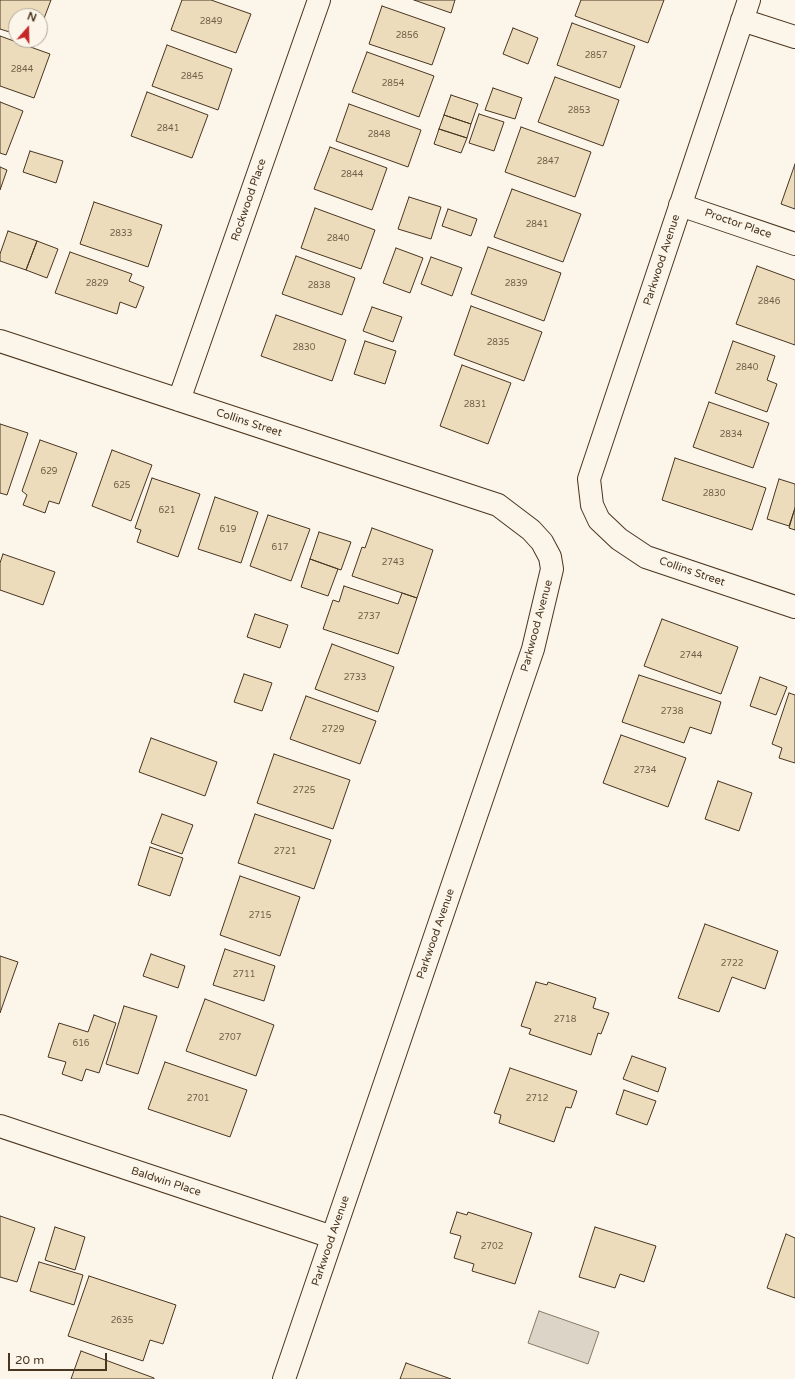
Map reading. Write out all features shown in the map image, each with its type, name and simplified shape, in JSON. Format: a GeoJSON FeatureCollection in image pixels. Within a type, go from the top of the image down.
{"type":"FeatureCollection","features":[{"type":"Feature","properties":{"kind":"street","name":"Rockwood Place"},"geometry":{"type":"LineString","coordinates":[[180,400],[319,0]]}},
{"type":"Feature","properties":{"kind":"street"},"geometry":{"type":"LineString","coordinates":[[746,10],[795,37]]}},
{"type":"Feature","properties":{"kind":"street","name":"Parkwood Avenue"},"geometry":{"type":"LineString","coordinates":[[599,520],[592,506],[589,479],[746,10]]}},
{"type":"Feature","properties":{"kind":"street","name":"Proctor Place"},"geometry":{"type":"LineString","coordinates":[[680,205],[795,244]]}},
{"type":"Feature","properties":{"kind":"street","name":"Collins Street"},"geometry":{"type":"LineString","coordinates":[[0,341],[498,505]]}},
{"type":"Feature","properties":{"kind":"street","name":"Parkwood Avenue"},"geometry":{"type":"LineString","coordinates":[[284,1379],[533,649],[551,575],[552,569],[550,557],[542,542],[531,530],[498,505]]}},
{"type":"Feature","properties":{"kind":"street","name":"Collins Street"},"geometry":{"type":"LineString","coordinates":[[599,520],[618,539],[646,557],[795,607]]}},
{"type":"Feature","properties":{"kind":"street","name":"Baldwin Place"},"geometry":{"type":"LineString","coordinates":[[0,1126],[332,1237]]}},
{"type":"Feature","properties":{"kind":"shaded area"},"geometry":{"type":"Polygon","coordinates":[[[539,1311],[599,1332],[588,1364],[528,1343],[539,1311]]]}},
{"type":"Feature","properties":{"kind":"building"},"geometry":{"type":"Polygon","coordinates":[[[0,0],[51,0],[48,8],[8,8],[8,32],[0,29],[0,0]]]}},
{"type":"Feature","properties":{"kind":"building"},"geometry":{"type":"Polygon","coordinates":[[[182,0],[211,0],[251,14],[236,53],[171,30],[182,0]]]}},
{"type":"Feature","properties":{"kind":"building"},"geometry":{"type":"Polygon","coordinates":[[[414,0],[455,0],[451,13],[414,0]]]}},
{"type":"Feature","properties":{"kind":"building"},"geometry":{"type":"Polygon","coordinates":[[[581,0],[664,0],[648,43],[575,16],[581,0]]]}},
{"type":"Feature","properties":{"kind":"building"},"geometry":{"type":"Polygon","coordinates":[[[382,6],[445,28],[432,65],[369,44],[382,6]]]}},
{"type":"Feature","properties":{"kind":"building"},"geometry":{"type":"Polygon","coordinates":[[[572,23],[635,46],[620,88],[557,65],[572,23]]]}},
{"type":"Feature","properties":{"kind":"building"},"geometry":{"type":"Polygon","coordinates":[[[513,28],[538,38],[528,64],[503,54],[513,28]]]}},
{"type":"Feature","properties":{"kind":"building"},"geometry":{"type":"Polygon","coordinates":[[[0,36],[8,39],[8,48],[33,48],[50,54],[34,98],[0,86],[0,36]]]}},
{"type":"Feature","properties":{"kind":"building"},"geometry":{"type":"Polygon","coordinates":[[[167,45],[232,69],[218,110],[152,86],[167,45]]]}},
{"type":"Feature","properties":{"kind":"building"},"geometry":{"type":"Polygon","coordinates":[[[367,52],[434,76],[419,117],[352,92],[367,52]]]}},
{"type":"Feature","properties":{"kind":"building"},"geometry":{"type":"Polygon","coordinates":[[[555,77],[619,100],[603,146],[538,122],[555,77]]]}},
{"type":"Feature","properties":{"kind":"building"},"geometry":{"type":"Polygon","coordinates":[[[493,88],[522,98],[515,119],[485,110],[493,88]]]}},
{"type":"Feature","properties":{"kind":"building"},"geometry":{"type":"Polygon","coordinates":[[[147,92],[208,115],[192,158],[131,136],[147,92]]]}},
{"type":"Feature","properties":{"kind":"building"},"geometry":{"type":"Polygon","coordinates":[[[451,95],[478,104],[471,124],[444,115],[451,95]]]}},
{"type":"Feature","properties":{"kind":"building"},"geometry":{"type":"Polygon","coordinates":[[[0,102],[23,111],[6,155],[0,153],[0,102]]]}},
{"type":"Feature","properties":{"kind":"building"},"geometry":{"type":"Polygon","coordinates":[[[349,104],[421,130],[408,167],[336,141],[349,104]]]}},
{"type":"Feature","properties":{"kind":"building"},"geometry":{"type":"Polygon","coordinates":[[[479,114],[504,122],[494,151],[469,143],[479,114]]]}},
{"type":"Feature","properties":{"kind":"building"},"geometry":{"type":"Polygon","coordinates":[[[444,115],[471,124],[467,138],[439,129],[444,115]]]}},
{"type":"Feature","properties":{"kind":"building"},"geometry":{"type":"Polygon","coordinates":[[[521,127],[591,152],[575,197],[505,172],[521,127]]]}},
{"type":"Feature","properties":{"kind":"building"},"geometry":{"type":"Polygon","coordinates":[[[439,129],[467,138],[461,153],[434,144],[439,129]]]}},
{"type":"Feature","properties":{"kind":"building"},"geometry":{"type":"Polygon","coordinates":[[[330,147],[387,168],[372,210],[314,189],[330,147]]]}},
{"type":"Feature","properties":{"kind":"building"},"geometry":{"type":"Polygon","coordinates":[[[30,151],[63,161],[56,183],[23,172],[30,151]]]}},
{"type":"Feature","properties":{"kind":"building"},"geometry":{"type":"Polygon","coordinates":[[[795,164],[795,209],[781,204],[795,164]]]}},
{"type":"Feature","properties":{"kind":"building"},"geometry":{"type":"Polygon","coordinates":[[[0,167],[7,170],[0,190],[0,167]]]}},
{"type":"Feature","properties":{"kind":"building"},"geometry":{"type":"Polygon","coordinates":[[[512,189],[581,214],[563,262],[494,237],[512,189]]]}},
{"type":"Feature","properties":{"kind":"building"},"geometry":{"type":"Polygon","coordinates":[[[409,197],[441,207],[431,239],[398,229],[409,197]]]}},
{"type":"Feature","properties":{"kind":"building"},"geometry":{"type":"Polygon","coordinates":[[[94,202],[162,225],[148,267],[80,244],[94,202]]]}},
{"type":"Feature","properties":{"kind":"building"},"geometry":{"type":"Polygon","coordinates":[[[315,208],[375,230],[361,269],[301,248],[315,208]]]}},
{"type":"Feature","properties":{"kind":"building"},"geometry":{"type":"Polygon","coordinates":[[[448,209],[477,219],[471,236],[442,226],[448,209]]]}},
{"type":"Feature","properties":{"kind":"building"},"geometry":{"type":"Polygon","coordinates":[[[8,231],[37,241],[26,270],[0,261],[0,254],[8,231]]]}},
{"type":"Feature","properties":{"kind":"building"},"geometry":{"type":"Polygon","coordinates":[[[37,241],[58,249],[47,278],[26,270],[37,241]]]}},
{"type":"Feature","properties":{"kind":"building"},"geometry":{"type":"Polygon","coordinates":[[[488,247],[561,273],[544,321],[471,294],[488,247]]]}},
{"type":"Feature","properties":{"kind":"building"},"geometry":{"type":"Polygon","coordinates":[[[396,248],[423,258],[410,293],[383,283],[396,248]]]}},
{"type":"Feature","properties":{"kind":"building"},"geometry":{"type":"Polygon","coordinates":[[[70,252],[132,274],[129,281],[144,287],[136,308],[120,302],[117,314],[55,293],[70,252]]]}},
{"type":"Feature","properties":{"kind":"building"},"geometry":{"type":"Polygon","coordinates":[[[296,256],[355,278],[342,315],[282,294],[296,256]]]}},
{"type":"Feature","properties":{"kind":"building"},"geometry":{"type":"Polygon","coordinates":[[[431,257],[462,268],[452,296],[421,284],[431,257]]]}},
{"type":"Feature","properties":{"kind":"building"},"geometry":{"type":"Polygon","coordinates":[[[757,266],[795,280],[795,345],[736,324],[757,266]]]}},
{"type":"Feature","properties":{"kind":"building"},"geometry":{"type":"Polygon","coordinates":[[[471,306],[542,332],[524,381],[454,355],[471,306]]]}},
{"type":"Feature","properties":{"kind":"building"},"geometry":{"type":"Polygon","coordinates":[[[372,307],[402,317],[393,342],[363,331],[372,307]]]}},
{"type":"Feature","properties":{"kind":"building"},"geometry":{"type":"Polygon","coordinates":[[[276,315],[346,340],[332,381],[261,356],[276,315]]]}},
{"type":"Feature","properties":{"kind":"building"},"geometry":{"type":"Polygon","coordinates":[[[365,341],[396,351],[385,384],[354,374],[365,341]]]}},
{"type":"Feature","properties":{"kind":"building"},"geometry":{"type":"Polygon","coordinates":[[[733,341],[775,356],[767,380],[777,384],[767,412],[715,393],[733,341]]]}},
{"type":"Feature","properties":{"kind":"building"},"geometry":{"type":"Polygon","coordinates":[[[462,365],[511,383],[488,444],[440,426],[462,365]]]}},
{"type":"Feature","properties":{"kind":"building"},"geometry":{"type":"Polygon","coordinates":[[[709,402],[769,423],[753,468],[693,447],[709,402]]]}},
{"type":"Feature","properties":{"kind":"building"},"geometry":{"type":"Polygon","coordinates":[[[0,424],[28,433],[7,495],[0,493],[0,424]]]}},
{"type":"Feature","properties":{"kind":"building"},"geometry":{"type":"Polygon","coordinates":[[[40,440],[77,453],[59,504],[49,501],[45,513],[23,505],[27,495],[22,491],[40,440]]]}},
{"type":"Feature","properties":{"kind":"building"},"geometry":{"type":"Polygon","coordinates":[[[112,450],[152,465],[131,521],[92,506],[112,450]]]}},
{"type":"Feature","properties":{"kind":"building"},"geometry":{"type":"Polygon","coordinates":[[[675,458],[766,488],[752,530],[662,500],[675,458]]]}},
{"type":"Feature","properties":{"kind":"building"},"geometry":{"type":"Polygon","coordinates":[[[152,478],[200,494],[178,557],[137,542],[141,530],[135,528],[152,478]]]}},
{"type":"Feature","properties":{"kind":"building"},"geometry":{"type":"Polygon","coordinates":[[[779,479],[795,484],[795,508],[789,526],[767,519],[779,479]]]}},
{"type":"Feature","properties":{"kind":"building"},"geometry":{"type":"Polygon","coordinates":[[[215,497],[258,512],[241,563],[198,549],[215,497]]]}},
{"type":"Feature","properties":{"kind":"building"},"geometry":{"type":"Polygon","coordinates":[[[795,508],[795,530],[789,528],[795,508]]]}},
{"type":"Feature","properties":{"kind":"building"},"geometry":{"type":"Polygon","coordinates":[[[268,515],[310,529],[291,581],[250,566],[268,515]]]}},
{"type":"Feature","properties":{"kind":"building"},"geometry":{"type":"Polygon","coordinates":[[[372,528],[433,550],[417,598],[352,576],[362,547],[365,548],[372,528]]]}},
{"type":"Feature","properties":{"kind":"building"},"geometry":{"type":"Polygon","coordinates":[[[319,532],[351,542],[341,570],[310,559],[319,532]]]}},
{"type":"Feature","properties":{"kind":"building"},"geometry":{"type":"Polygon","coordinates":[[[3,554],[55,572],[43,605],[0,590],[0,563],[3,554]]]}},
{"type":"Feature","properties":{"kind":"building"},"geometry":{"type":"Polygon","coordinates":[[[310,559],[338,569],[328,596],[301,587],[310,559]]]}},
{"type":"Feature","properties":{"kind":"building"},"geometry":{"type":"Polygon","coordinates":[[[344,586],[398,604],[402,593],[417,598],[398,654],[323,629],[333,600],[339,602],[344,586]]]}},
{"type":"Feature","properties":{"kind":"building"},"geometry":{"type":"Polygon","coordinates":[[[255,614],[288,625],[280,648],[247,637],[255,614]]]}},
{"type":"Feature","properties":{"kind":"building"},"geometry":{"type":"Polygon","coordinates":[[[662,619],[738,647],[721,694],[644,666],[662,619]]]}},
{"type":"Feature","properties":{"kind":"building"},"geometry":{"type":"Polygon","coordinates":[[[332,644],[394,667],[378,712],[315,689],[332,644]]]}},
{"type":"Feature","properties":{"kind":"building"},"geometry":{"type":"Polygon","coordinates":[[[244,674],[272,683],[262,711],[234,702],[244,674]]]}},
{"type":"Feature","properties":{"kind":"building"},"geometry":{"type":"Polygon","coordinates":[[[639,675],[721,702],[711,734],[690,727],[684,743],[622,722],[639,675]]]}},
{"type":"Feature","properties":{"kind":"building"},"geometry":{"type":"Polygon","coordinates":[[[760,677],[787,687],[776,715],[750,706],[760,677]]]}},
{"type":"Feature","properties":{"kind":"building"},"geometry":{"type":"Polygon","coordinates":[[[789,693],[795,695],[795,763],[779,758],[782,748],[772,744],[789,693]]]}},
{"type":"Feature","properties":{"kind":"building"},"geometry":{"type":"Polygon","coordinates":[[[306,696],[376,721],[360,764],[290,739],[306,696]]]}},
{"type":"Feature","properties":{"kind":"building"},"geometry":{"type":"Polygon","coordinates":[[[621,735],[686,758],[668,807],[603,783],[621,735]]]}},
{"type":"Feature","properties":{"kind":"building"},"geometry":{"type":"Polygon","coordinates":[[[151,738],[217,762],[205,796],[139,772],[151,738]]]}},
{"type":"Feature","properties":{"kind":"building"},"geometry":{"type":"Polygon","coordinates":[[[274,754],[350,780],[333,829],[257,803],[274,754]]]}},
{"type":"Feature","properties":{"kind":"building"},"geometry":{"type":"Polygon","coordinates":[[[718,781],[752,793],[739,831],[705,819],[718,781]]]}},
{"type":"Feature","properties":{"kind":"building"},"geometry":{"type":"Polygon","coordinates":[[[162,814],[193,825],[182,854],[151,843],[162,814]]]}},
{"type":"Feature","properties":{"kind":"building"},"geometry":{"type":"Polygon","coordinates":[[[255,814],[331,840],[314,889],[238,863],[255,814]]]}},
{"type":"Feature","properties":{"kind":"building"},"geometry":{"type":"Polygon","coordinates":[[[150,847],[183,858],[170,896],[138,885],[150,847]]]}},
{"type":"Feature","properties":{"kind":"building"},"geometry":{"type":"Polygon","coordinates":[[[240,876],[300,897],[280,956],[220,935],[240,876]]]}},
{"type":"Feature","properties":{"kind":"building"},"geometry":{"type":"Polygon","coordinates":[[[705,924],[778,951],[765,989],[732,977],[719,1012],[678,998],[705,924]]]}},
{"type":"Feature","properties":{"kind":"building"},"geometry":{"type":"Polygon","coordinates":[[[225,949],[275,966],[264,1001],[213,985],[225,949]]]}},
{"type":"Feature","properties":{"kind":"building"},"geometry":{"type":"Polygon","coordinates":[[[151,954],[185,966],[178,988],[143,976],[151,954]]]}},
{"type":"Feature","properties":{"kind":"building"},"geometry":{"type":"Polygon","coordinates":[[[0,956],[18,962],[0,1013],[0,956]]]}},
{"type":"Feature","properties":{"kind":"building"},"geometry":{"type":"Polygon","coordinates":[[[536,982],[547,985],[548,982],[596,998],[593,1008],[609,1013],[601,1034],[598,1033],[591,1055],[529,1034],[531,1029],[521,1026],[536,982]]]}},
{"type":"Feature","properties":{"kind":"building"},"geometry":{"type":"Polygon","coordinates":[[[205,999],[274,1025],[256,1076],[186,1051],[205,999]]]}},
{"type":"Feature","properties":{"kind":"building"},"geometry":{"type":"Polygon","coordinates":[[[124,1006],[157,1016],[138,1074],[106,1064],[124,1006]]]}},
{"type":"Feature","properties":{"kind":"building"},"geometry":{"type":"Polygon","coordinates":[[[94,1015],[116,1023],[99,1073],[86,1069],[82,1081],[62,1074],[66,1062],[48,1057],[59,1023],[88,1032],[94,1015]]]}},
{"type":"Feature","properties":{"kind":"building"},"geometry":{"type":"Polygon","coordinates":[[[632,1056],[666,1068],[658,1092],[623,1079],[632,1056]]]}},
{"type":"Feature","properties":{"kind":"building"},"geometry":{"type":"Polygon","coordinates":[[[165,1062],[247,1090],[230,1137],[148,1109],[165,1062]]]}},
{"type":"Feature","properties":{"kind":"building"},"geometry":{"type":"Polygon","coordinates":[[[510,1068],[577,1091],[571,1108],[566,1107],[554,1142],[499,1123],[501,1115],[494,1113],[510,1068]]]}},
{"type":"Feature","properties":{"kind":"building"},"geometry":{"type":"Polygon","coordinates":[[[624,1090],[656,1101],[647,1125],[616,1114],[624,1090]]]}},
{"type":"Feature","properties":{"kind":"building"},"geometry":{"type":"Polygon","coordinates":[[[457,1212],[467,1215],[468,1212],[532,1233],[515,1284],[472,1271],[474,1264],[454,1258],[461,1236],[450,1233],[457,1212]]]}},
{"type":"Feature","properties":{"kind":"building"},"geometry":{"type":"Polygon","coordinates":[[[0,1216],[35,1228],[17,1282],[0,1277],[0,1216]]]}},
{"type":"Feature","properties":{"kind":"building"},"geometry":{"type":"Polygon","coordinates":[[[55,1227],[85,1237],[75,1270],[45,1260],[55,1227]]]}},
{"type":"Feature","properties":{"kind":"building"},"geometry":{"type":"Polygon","coordinates":[[[595,1227],[656,1246],[644,1282],[620,1274],[615,1288],[579,1277],[595,1227]]]}},
{"type":"Feature","properties":{"kind":"building"},"geometry":{"type":"Polygon","coordinates":[[[786,1234],[795,1238],[795,1298],[767,1288],[786,1234]]]}},
{"type":"Feature","properties":{"kind":"building"},"geometry":{"type":"Polygon","coordinates":[[[39,1262],[83,1275],[74,1305],[30,1291],[39,1262]]]}},
{"type":"Feature","properties":{"kind":"building"},"geometry":{"type":"Polygon","coordinates":[[[89,1276],[176,1305],[163,1344],[150,1340],[143,1361],[68,1336],[89,1276]]]}},
{"type":"Feature","properties":{"kind":"building"},"geometry":{"type":"Polygon","coordinates":[[[81,1351],[154,1378],[154,1379],[71,1379],[81,1351]]]}},
{"type":"Feature","properties":{"kind":"building"},"geometry":{"type":"Polygon","coordinates":[[[406,1363],[451,1379],[400,1379],[406,1363]]]}}]}
